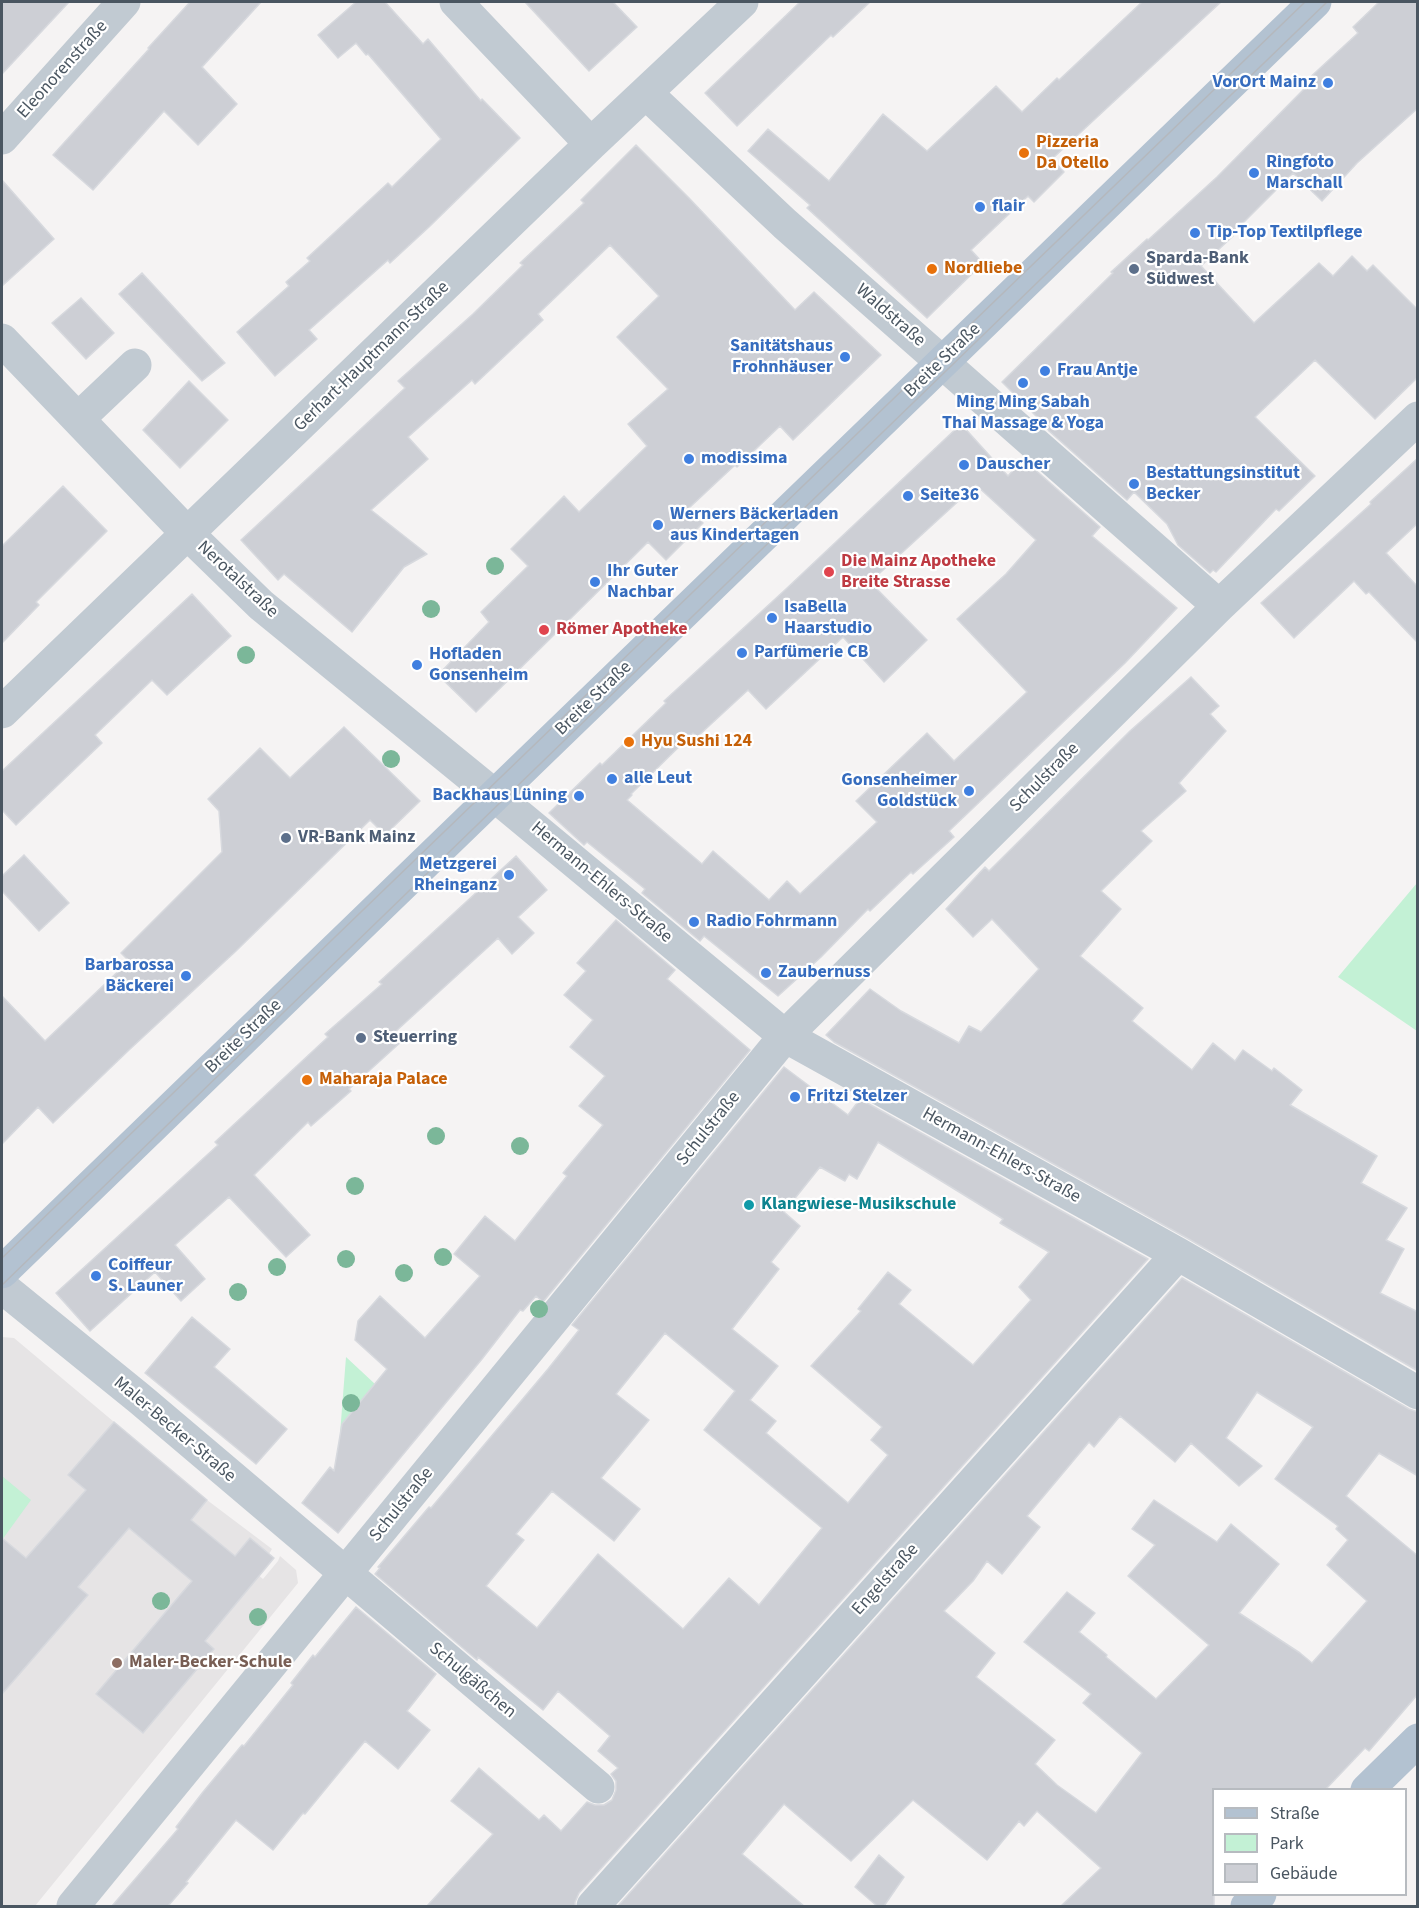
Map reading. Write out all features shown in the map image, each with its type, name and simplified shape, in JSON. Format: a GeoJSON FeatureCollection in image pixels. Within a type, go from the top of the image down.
{"type":"FeatureCollection","features":[{"type":"Feature","properties":{"kind":"main road","name":"Breite Straße"},"geometry":{"type":"LineString","coordinates":[[2,1272],[1315,2]]}},
{"type":"Feature","properties":{"kind":"main road"},"geometry":{"type":"LineString","coordinates":[[1369,1788],[1418,1740]]}},
{"type":"Feature","properties":{"kind":"street","name":"Eleonorenstraße"},"geometry":{"type":"LineString","coordinates":[[2,138],[124,2]]}},
{"type":"Feature","properties":{"kind":"street"},"geometry":{"type":"LineString","coordinates":[[456,2],[591,144]]}},
{"type":"Feature","properties":{"kind":"street","name":"Gerhart-Hauptmann-Straße"},"geometry":{"type":"LineString","coordinates":[[2,712],[591,144],[742,2]]}},
{"type":"Feature","properties":{"kind":"street","name":"Waldstraße"},"geometry":{"type":"LineString","coordinates":[[646,93],[785,224],[1219,606]]}},
{"type":"Feature","properties":{"kind":"street","name":"Nerotalstraße"},"geometry":{"type":"LineString","coordinates":[[2,340],[188,534],[261,605],[494,795]]}},
{"type":"Feature","properties":{"kind":"street"},"geometry":{"type":"LineString","coordinates":[[78,419],[135,365]]}},
{"type":"Feature","properties":{"kind":"street","name":"Schulstraße"},"geometry":{"type":"LineString","coordinates":[[73,1906],[785,1036],[1219,606],[1418,418]]}},
{"type":"Feature","properties":{"kind":"street","name":"Hermann-Ehlers-Straße"},"geometry":{"type":"LineString","coordinates":[[494,795],[785,1036],[1178,1254],[1418,1394]]}},
{"type":"Feature","properties":{"kind":"street","name":"Engelstraße"},"geometry":{"type":"LineString","coordinates":[[593,1906],[1178,1254]]}},
{"type":"Feature","properties":{"kind":"street","name":"Maler-Becker-Straße"},"geometry":{"type":"LineString","coordinates":[[2,1287],[140,1399],[345,1575]]}},
{"type":"Feature","properties":{"kind":"street","name":"Schulgäßchen"},"geometry":{"type":"LineString","coordinates":[[345,1575],[598,1787]]}},
{"type":"Feature","properties":{"kind":"shaded area","name":"Maler-Becker-Schule"},"geometry":{"type":"Polygon","coordinates":[[[2,1337],[14,1338],[207,1500],[272,1549],[269,1554],[250,1538],[235,1555],[263,1579],[280,1556],[296,1570],[298,1583],[35,1906],[2,1906],[2,1337]]]}},
{"type":"Feature","properties":{"kind":"green space"},"geometry":{"type":"Polygon","coordinates":[[[1417,883],[1417,1031],[1338,977],[1417,883]]]}},
{"type":"Feature","properties":{"kind":"green space"},"geometry":{"type":"Polygon","coordinates":[[[346,1357],[375,1384],[363,1398],[378,1410],[399,1459],[388,1473],[340,1434],[346,1357]]]}},
{"type":"Feature","properties":{"kind":"green space"},"geometry":{"type":"Polygon","coordinates":[[[2,1476],[31,1500],[2,1540],[2,1476]]]}},
{"type":"Feature","properties":{"kind":"building"},"geometry":{"type":"Polygon","coordinates":[[[2,2],[69,2],[2,74],[2,2]]]}},
{"type":"Feature","properties":{"kind":"building"},"geometry":{"type":"Polygon","coordinates":[[[190,2],[261,2],[202,67],[237,104],[198,145],[164,111],[93,190],[53,155],[190,2]]]}},
{"type":"Feature","properties":{"kind":"building"},"geometry":{"type":"Polygon","coordinates":[[[356,2],[385,2],[423,44],[428,39],[481,101],[482,99],[520,138],[390,263],[388,260],[309,330],[317,339],[275,376],[237,332],[289,286],[286,282],[310,261],[307,258],[388,183],[392,187],[441,139],[356,43],[338,58],[318,35],[356,2]]]}},
{"type":"Feature","properties":{"kind":"building"},"geometry":{"type":"Polygon","coordinates":[[[525,2],[613,2],[637,27],[589,71],[525,2]]]}},
{"type":"Feature","properties":{"kind":"building"},"geometry":{"type":"Polygon","coordinates":[[[800,2],[870,2],[833,37],[831,35],[737,126],[705,93],[800,2]]]}},
{"type":"Feature","properties":{"kind":"building"},"geometry":{"type":"Polygon","coordinates":[[[1142,2],[1221,2],[1052,159],[1064,172],[1034,202],[1028,196],[971,250],[983,263],[927,318],[807,208],[810,205],[748,151],[768,129],[829,181],[883,114],[927,151],[996,86],[1022,112],[1142,2]]]}},
{"type":"Feature","properties":{"kind":"building"},"geometry":{"type":"Polygon","coordinates":[[[1379,2],[1418,2],[1418,108],[1357,163],[1322,201],[1293,173],[1201,266],[1254,323],[1319,263],[1333,276],[1352,256],[1367,271],[1373,265],[1418,310],[1418,377],[1375,419],[1315,360],[1255,417],[1315,476],[1279,511],[1276,509],[1216,572],[1213,570],[1210,573],[1178,545],[1167,524],[1134,492],[1127,500],[1049,431],[1002,382],[1113,273],[1111,272],[1217,177],[1308,85],[1305,82],[1358,33],[1353,27],[1379,2]]]}},
{"type":"Feature","properties":{"kind":"building"},"geometry":{"type":"Polygon","coordinates":[[[636,145],[795,310],[814,292],[881,355],[793,440],[780,426],[737,467],[735,465],[689,508],[703,523],[666,560],[648,542],[476,712],[438,675],[489,622],[481,612],[528,566],[511,549],[564,496],[579,512],[647,446],[628,424],[668,389],[617,337],[659,296],[610,245],[538,314],[543,320],[475,384],[472,380],[408,437],[428,459],[371,510],[427,554],[404,567],[352,632],[284,574],[278,580],[241,540],[405,388],[398,381],[473,314],[523,265],[520,263],[584,203],[581,200],[636,145]]]}},
{"type":"Feature","properties":{"kind":"building"},"geometry":{"type":"Polygon","coordinates":[[[2,180],[54,239],[2,286],[2,180]]]}},
{"type":"Feature","properties":{"kind":"building"},"geometry":{"type":"Polygon","coordinates":[[[142,273],[225,363],[202,381],[119,294],[142,273]]]}},
{"type":"Feature","properties":{"kind":"building"},"geometry":{"type":"Polygon","coordinates":[[[81,298],[114,333],[86,359],[52,323],[81,298]]]}},
{"type":"Feature","properties":{"kind":"building"},"geometry":{"type":"Polygon","coordinates":[[[189,381],[228,420],[180,468],[143,430],[189,381]]]}},
{"type":"Feature","properties":{"kind":"building"},"geometry":{"type":"Polygon","coordinates":[[[961,424],[1008,476],[1023,459],[1100,527],[1092,536],[1177,608],[1125,663],[949,831],[954,837],[913,874],[911,872],[870,911],[868,909],[821,957],[778,996],[704,936],[700,941],[642,893],[645,889],[587,842],[584,845],[549,813],[666,703],[664,701],[961,424]],[[976,485],[870,582],[927,640],[884,682],[843,637],[766,709],[748,690],[697,737],[693,733],[627,800],[702,864],[713,851],[769,900],[787,881],[800,894],[877,822],[856,801],[927,733],[954,761],[1027,692],[957,619],[1006,574],[1036,540],[976,485]]]}},
{"type":"Feature","properties":{"kind":"building"},"geometry":{"type":"Polygon","coordinates":[[[1418,458],[1418,523],[1386,553],[1418,587],[1418,643],[1369,592],[1366,594],[1354,581],[1294,638],[1261,603],[1371,504],[1370,502],[1418,458]]]}},
{"type":"Feature","properties":{"kind":"building"},"geometry":{"type":"Polygon","coordinates":[[[63,486],[107,531],[36,602],[39,605],[2,643],[2,546],[63,486]]]}},
{"type":"Feature","properties":{"kind":"building"},"geometry":{"type":"Polygon","coordinates":[[[192,594],[231,636],[167,695],[152,680],[95,735],[102,743],[16,825],[2,810],[2,771],[192,594]]]}},
{"type":"Feature","properties":{"kind":"building"},"geometry":{"type":"Polygon","coordinates":[[[1191,677],[1219,706],[1210,714],[1226,731],[1179,783],[1186,791],[1141,831],[1152,841],[1101,891],[1121,909],[1080,956],[1143,1008],[1132,1021],[1192,1070],[1213,1043],[1235,1061],[1243,1050],[1272,1071],[1274,1068],[1302,1090],[1290,1105],[1377,1156],[1361,1183],[1407,1208],[1386,1240],[1404,1249],[1380,1293],[1418,1312],[1418,1371],[1187,1238],[834,1042],[826,1035],[870,989],[901,1011],[959,1043],[969,1026],[981,1032],[1039,969],[992,919],[973,937],[946,909],[985,867],[989,871],[1130,731],[1191,677]]]}},
{"type":"Feature","properties":{"kind":"building"},"geometry":{"type":"Polygon","coordinates":[[[344,727],[420,801],[385,835],[370,820],[236,951],[53,1123],[38,1107],[2,1144],[2,996],[45,1041],[129,961],[121,953],[222,852],[219,811],[208,799],[260,748],[290,778],[344,727]]]}},
{"type":"Feature","properties":{"kind":"building"},"geometry":{"type":"Polygon","coordinates":[[[24,855],[69,903],[39,931],[2,891],[2,876],[24,855]]]}},
{"type":"Feature","properties":{"kind":"building"},"geometry":{"type":"Polygon","coordinates":[[[516,856],[547,890],[518,917],[534,933],[512,954],[498,938],[395,1032],[402,1041],[349,1089],[351,1091],[311,1126],[308,1122],[254,1175],[310,1235],[286,1257],[229,1197],[175,1245],[205,1279],[181,1301],[155,1272],[90,1331],[56,1293],[218,1145],[215,1142],[328,1037],[325,1034],[382,984],[379,982],[516,856]]]}},
{"type":"Feature","properties":{"kind":"building"},"geometry":{"type":"Polygon","coordinates":[[[616,920],[675,970],[667,979],[750,1050],[543,1302],[536,1296],[523,1311],[520,1310],[338,1533],[302,1503],[330,1467],[334,1471],[342,1424],[387,1369],[355,1340],[358,1321],[380,1296],[425,1338],[480,1276],[454,1254],[485,1216],[515,1241],[567,1176],[563,1173],[603,1125],[579,1106],[605,1076],[570,1047],[593,1020],[564,995],[586,971],[577,963],[616,920]]]}},
{"type":"Feature","properties":{"kind":"building"},"geometry":{"type":"Polygon","coordinates":[[[784,1067],[848,1115],[860,1099],[1148,1259],[579,1893],[575,1906],[427,1906],[493,1834],[451,1801],[479,1768],[539,1820],[544,1815],[561,1831],[587,1802],[604,1805],[612,1800],[616,1790],[616,1781],[611,1774],[618,1768],[598,1751],[610,1736],[558,1691],[543,1710],[478,1657],[477,1660],[375,1574],[380,1568],[378,1567],[429,1507],[431,1508],[579,1330],[572,1325],[784,1067]],[[878,1142],[857,1179],[849,1174],[845,1181],[820,1167],[784,1212],[800,1226],[771,1262],[779,1269],[732,1329],[778,1366],[750,1400],[776,1421],[766,1433],[848,1503],[888,1455],[871,1440],[882,1427],[811,1366],[861,1311],[858,1309],[888,1272],[911,1290],[899,1304],[973,1365],[1031,1300],[1019,1287],[1049,1252],[1000,1223],[1003,1219],[878,1142]],[[665,1333],[616,1394],[649,1420],[601,1478],[640,1509],[614,1541],[552,1491],[516,1534],[524,1540],[486,1586],[537,1628],[598,1554],[683,1629],[729,1578],[759,1605],[822,1528],[704,1430],[735,1391],[665,1333]]]}},
{"type":"Feature","properties":{"kind":"building"},"geometry":{"type":"Polygon","coordinates":[[[1182,1278],[1409,1409],[1418,1412],[1418,1476],[1379,1453],[1346,1496],[1418,1556],[1418,1694],[1369,1751],[1365,1748],[1327,1788],[1212,1788],[1212,1896],[1214,1896],[1214,1906],[1061,1906],[1101,1868],[1037,1811],[1024,1826],[1019,1821],[987,1860],[913,1800],[851,1861],[784,1804],[742,1854],[804,1906],[618,1906],[1182,1278]],[[1257,1392],[1226,1438],[1262,1466],[1239,1486],[1191,1443],[1175,1462],[1120,1416],[1094,1447],[1089,1442],[1027,1516],[1040,1527],[1002,1574],[987,1561],[973,1581],[944,1611],[995,1653],[976,1677],[1055,1740],[1035,1764],[1057,1785],[1096,1813],[1142,1753],[1083,1703],[1091,1694],[1024,1642],[1067,1592],[1095,1613],[1079,1632],[1156,1699],[1209,1645],[1128,1576],[1155,1545],[1132,1529],[1154,1500],[1217,1542],[1231,1524],[1279,1564],[1239,1613],[1312,1663],[1367,1601],[1327,1565],[1348,1540],[1336,1529],[1338,1526],[1275,1479],[1313,1427],[1257,1392]]]}},
{"type":"Feature","properties":{"kind":"building"},"geometry":{"type":"Polygon","coordinates":[[[192,1317],[230,1349],[214,1367],[287,1429],[256,1464],[145,1373],[192,1317]]]}},
{"type":"Feature","properties":{"kind":"building"},"geometry":{"type":"Polygon","coordinates":[[[114,1422],[207,1500],[191,1520],[235,1556],[250,1538],[274,1558],[205,1641],[214,1649],[143,1733],[96,1694],[192,1581],[129,1528],[78,1587],[88,1595],[2,1694],[2,1538],[26,1558],[86,1490],[68,1475],[114,1422]]]}},
{"type":"Feature","properties":{"kind":"building"},"geometry":{"type":"Polygon","coordinates":[[[356,1607],[436,1674],[407,1711],[430,1730],[398,1769],[365,1741],[273,1850],[236,1820],[168,1906],[112,1906],[178,1829],[176,1827],[203,1792],[293,1685],[291,1683],[313,1655],[315,1657],[356,1607]]]}},
{"type":"Feature","properties":{"kind":"building"},"geometry":{"type":"Polygon","coordinates":[[[879,1855],[904,1877],[884,1906],[877,1906],[855,1887],[879,1855]]]}},
{"type":"Feature","properties":{"kind":"tram line"},"geometry":{"type":"LineString","coordinates":[[2,1258],[1305,2]]}},
{"type":"Feature","properties":{"kind":"tram line"},"geometry":{"type":"LineString","coordinates":[[2,1285],[1327,2]]}},
{"type":"Feature","properties":{"kind":"place","name":"VorOrt Mainz"},"geometry":{"type":"Point","coordinates":[1328,83]}},
{"type":"Feature","properties":{"kind":"place","name":"Pizzeria Da Otello"},"geometry":{"type":"Point","coordinates":[1024,153]}},
{"type":"Feature","properties":{"kind":"place","name":"Ringfoto Marschall"},"geometry":{"type":"Point","coordinates":[1254,173]}},
{"type":"Feature","properties":{"kind":"place","name":"flair"},"geometry":{"type":"Point","coordinates":[980,207]}},
{"type":"Feature","properties":{"kind":"place","name":"Tip-Top Textilpflege"},"geometry":{"type":"Point","coordinates":[1195,233]}},
{"type":"Feature","properties":{"kind":"place","name":"Nordliebe"},"geometry":{"type":"Point","coordinates":[932,269]}},
{"type":"Feature","properties":{"kind":"place","name":"Sparda-Bank Südwest"},"geometry":{"type":"Point","coordinates":[1134,269]}},
{"type":"Feature","properties":{"kind":"place","name":"Sanitätshaus Frohnhäuser"},"geometry":{"type":"Point","coordinates":[845,357]}},
{"type":"Feature","properties":{"kind":"place","name":"Frau Antje"},"geometry":{"type":"Point","coordinates":[1045,371]}},
{"type":"Feature","properties":{"kind":"place","name":"Ming Ming Sabah Thai Massage & Yoga"},"geometry":{"type":"Point","coordinates":[1023,383]}},
{"type":"Feature","properties":{"kind":"place","name":"modissima"},"geometry":{"type":"Point","coordinates":[689,459]}},
{"type":"Feature","properties":{"kind":"place","name":"Dauscher"},"geometry":{"type":"Point","coordinates":[964,465]}},
{"type":"Feature","properties":{"kind":"place","name":"Bestattungsinstitut Becker"},"geometry":{"type":"Point","coordinates":[1134,484]}},
{"type":"Feature","properties":{"kind":"place","name":"Seite36"},"geometry":{"type":"Point","coordinates":[908,496]}},
{"type":"Feature","properties":{"kind":"place","name":"Werners Bäckerladen aus Kindertagen"},"geometry":{"type":"Point","coordinates":[658,525]}},
{"type":"Feature","properties":{"kind":"place","name":"Die Mainz Apotheke Breite Strasse"},"geometry":{"type":"Point","coordinates":[829,572]}},
{"type":"Feature","properties":{"kind":"place","name":"Ihr Guter Nachbar"},"geometry":{"type":"Point","coordinates":[595,582]}},
{"type":"Feature","properties":{"kind":"place","name":"IsaBella Haarstudio"},"geometry":{"type":"Point","coordinates":[772,618]}},
{"type":"Feature","properties":{"kind":"place","name":"Römer Apotheke"},"geometry":{"type":"Point","coordinates":[544,630]}},
{"type":"Feature","properties":{"kind":"place","name":"Parfümerie CB"},"geometry":{"type":"Point","coordinates":[742,653]}},
{"type":"Feature","properties":{"kind":"place","name":"Hofladen Gonsenheim"},"geometry":{"type":"Point","coordinates":[417,665]}},
{"type":"Feature","properties":{"kind":"place","name":"Hyu Sushi 124"},"geometry":{"type":"Point","coordinates":[629,742]}},
{"type":"Feature","properties":{"kind":"place","name":"alle Leut"},"geometry":{"type":"Point","coordinates":[612,779]}},
{"type":"Feature","properties":{"kind":"place","name":"Gonsenheimer Goldstück"},"geometry":{"type":"Point","coordinates":[969,791]}},
{"type":"Feature","properties":{"kind":"place","name":"Backhaus Lüning"},"geometry":{"type":"Point","coordinates":[579,796]}},
{"type":"Feature","properties":{"kind":"place","name":"VR-Bank Mainz"},"geometry":{"type":"Point","coordinates":[286,838]}},
{"type":"Feature","properties":{"kind":"place","name":"Metzgerei Rheinganz"},"geometry":{"type":"Point","coordinates":[509,875]}},
{"type":"Feature","properties":{"kind":"place","name":"Radio Fohrmann"},"geometry":{"type":"Point","coordinates":[694,922]}},
{"type":"Feature","properties":{"kind":"place","name":"Zaubernuss"},"geometry":{"type":"Point","coordinates":[766,973]}},
{"type":"Feature","properties":{"kind":"place","name":"Barbarossa Bäckerei"},"geometry":{"type":"Point","coordinates":[186,976]}},
{"type":"Feature","properties":{"kind":"place","name":"Steuerring"},"geometry":{"type":"Point","coordinates":[361,1038]}},
{"type":"Feature","properties":{"kind":"place","name":"Maharaja Palace"},"geometry":{"type":"Point","coordinates":[307,1080]}},
{"type":"Feature","properties":{"kind":"place","name":"Fritzi Stelzer"},"geometry":{"type":"Point","coordinates":[795,1097]}},
{"type":"Feature","properties":{"kind":"place","name":"Klangwiese-Musikschule"},"geometry":{"type":"Point","coordinates":[749,1205]}},
{"type":"Feature","properties":{"kind":"place","name":"Coiffeur S. Launer"},"geometry":{"type":"Point","coordinates":[96,1276]}},
{"type":"Feature","properties":{"kind":"place","name":"Maler-Becker-Schule"},"geometry":{"type":"Point","coordinates":[117,1663]}}]}
